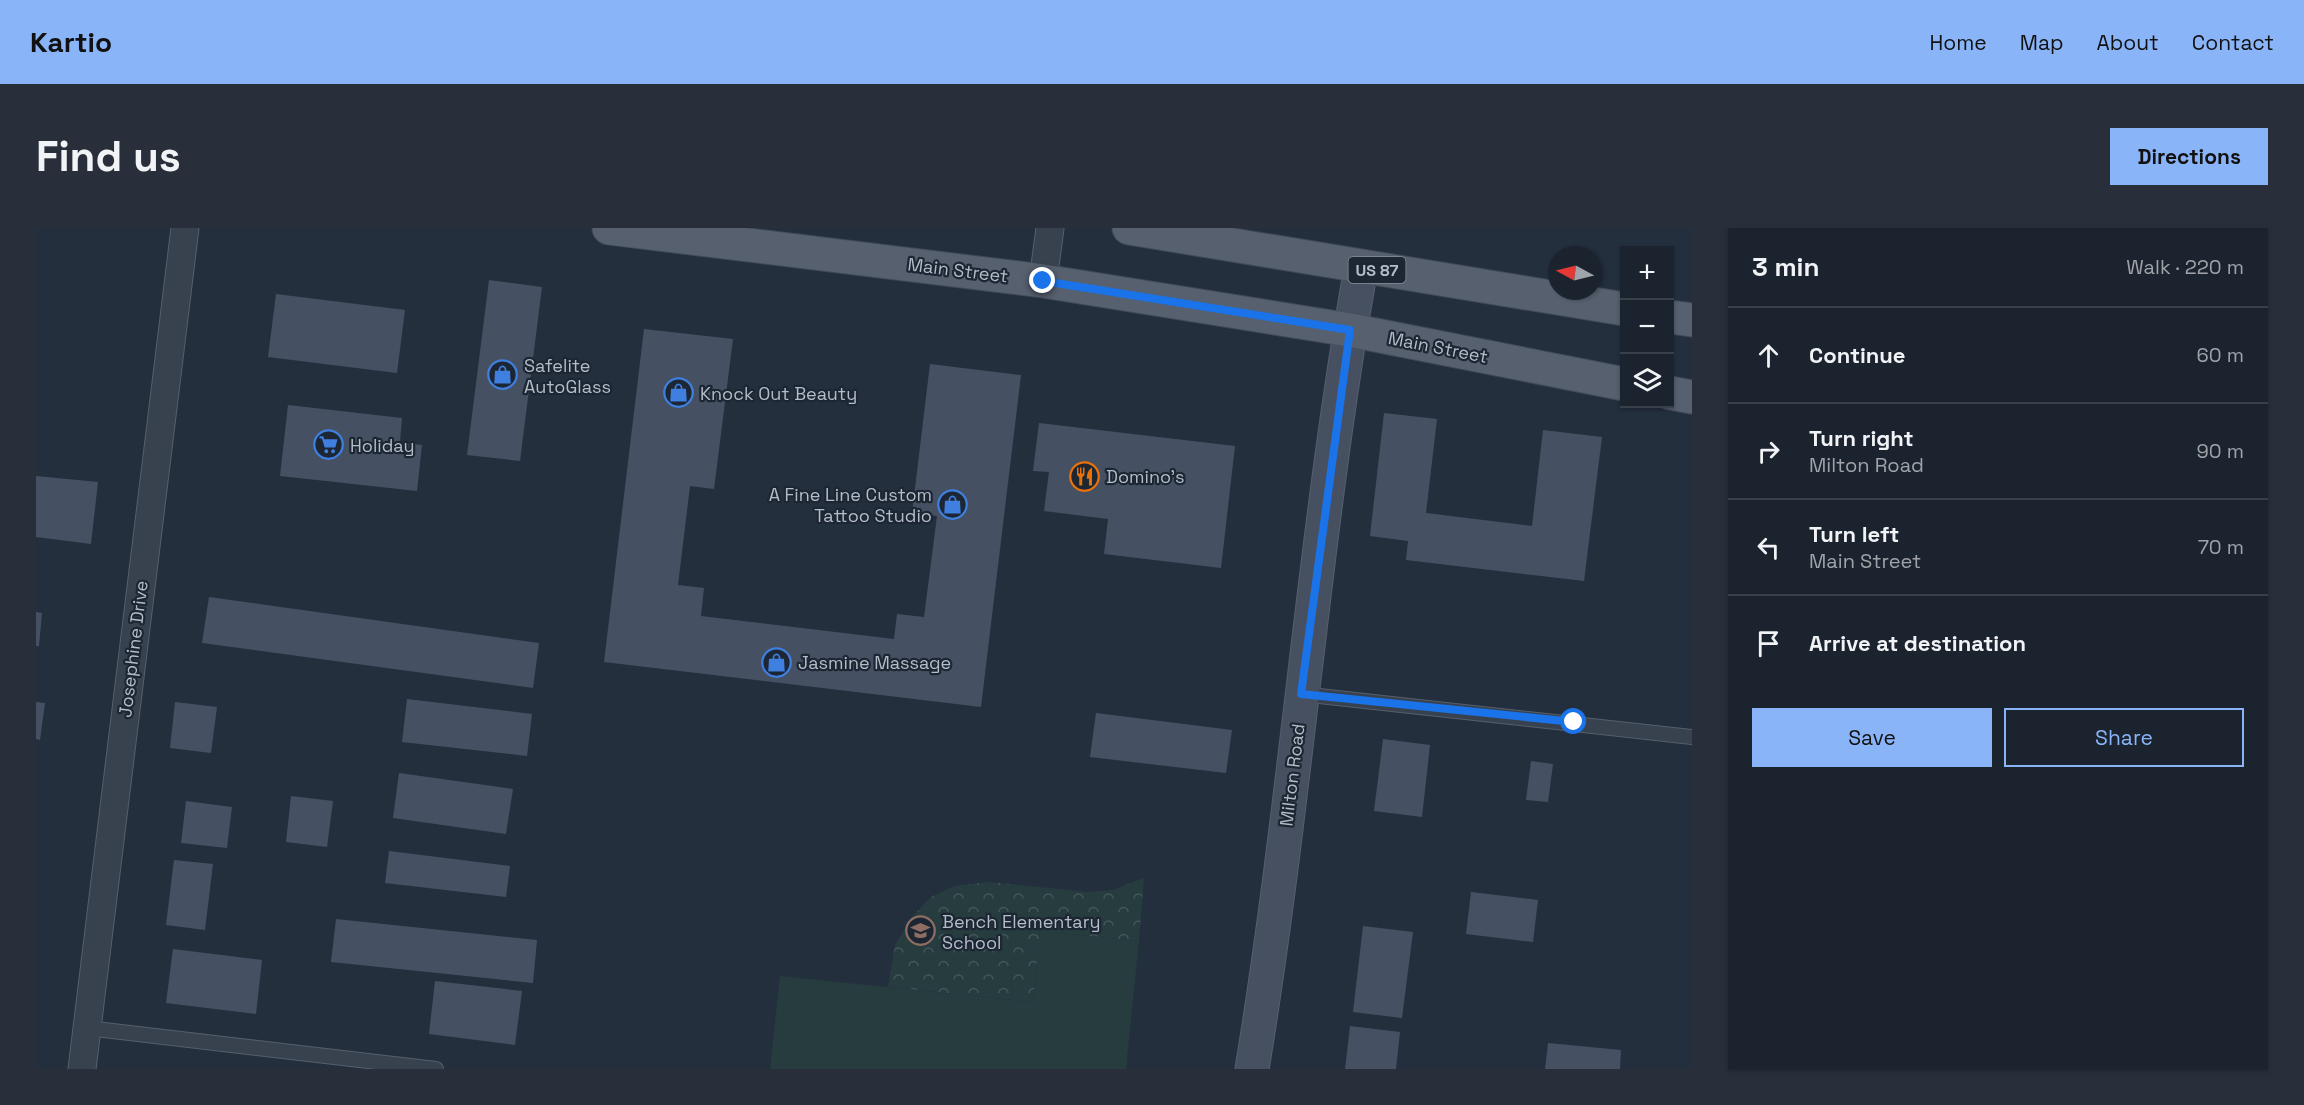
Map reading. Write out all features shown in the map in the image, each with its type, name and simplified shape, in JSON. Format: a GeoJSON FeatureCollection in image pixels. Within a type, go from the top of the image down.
{"type":"FeatureCollection","features":[{"type":"Feature","properties":{"kind":"main road","name":"Main Street"},"geometry":{"type":"LineString","coordinates":[[609,228],[1043,281],[1350,330],[1620,383]]}},
{"type":"Feature","properties":{"kind":"main road","name":"US 87"},"geometry":{"type":"LineString","coordinates":[[1129,228],[1361,268],[1620,308]]}},
{"type":"Feature","properties":{"kind":"main road"},"geometry":{"type":"LineString","coordinates":[[1674,317],[1692,320]]}},
{"type":"Feature","properties":{"kind":"main road"},"geometry":{"type":"LineString","coordinates":[[1674,394],[1692,397]]}},
{"type":"Feature","properties":{"kind":"street","name":"Josephine Drive"},"geometry":{"type":"LineString","coordinates":[[82,1069],[184,228]]}},
{"type":"Feature","properties":{"kind":"street"},"geometry":{"type":"LineString","coordinates":[[1043,281],[1050,228]]}},
{"type":"Feature","properties":{"kind":"street","name":"Milton Road"},"geometry":{"type":"LineString","coordinates":[[1252,1069],[1271,957],[1301,694],[1350,330],[1361,268]]}},
{"type":"Feature","properties":{"kind":"lane"},"geometry":{"type":"LineString","coordinates":[[1301,694],[1692,737]]}},
{"type":"Feature","properties":{"kind":"lane"},"geometry":{"type":"LineString","coordinates":[[87,1028],[436,1069]]}},
{"type":"Feature","properties":{"kind":"green space"},"geometry":{"type":"Polygon","coordinates":[[[1144,878],[1139,941],[1040,931],[1033,1002],[888,987],[895,945],[912,917],[931,897],[955,886],[989,882],[1088,892],[1113,890],[1144,878]]]}},
{"type":"Feature","properties":{"kind":"green space"},"geometry":{"type":"Polygon","coordinates":[[[1040,931],[1139,941],[1126,1069],[770,1069],[780,976],[1033,1002],[1040,931]]]}},
{"type":"Feature","properties":{"kind":"building"},"geometry":{"type":"Polygon","coordinates":[[[489,280],[542,287],[520,461],[467,455],[489,280]]]}},
{"type":"Feature","properties":{"kind":"building"},"geometry":{"type":"Polygon","coordinates":[[[276,294],[405,310],[397,373],[268,357],[276,294]]]}},
{"type":"Feature","properties":{"kind":"building"},"geometry":{"type":"Polygon","coordinates":[[[644,329],[733,339],[714,489],[690,486],[678,585],[704,588],[701,616],[894,639],[897,614],[924,617],[937,516],[912,513],[930,364],[1021,375],[981,707],[604,662],[644,329]]]}},
{"type":"Feature","properties":{"kind":"building"},"geometry":{"type":"Polygon","coordinates":[[[288,405],[402,418],[400,442],[422,445],[417,491],[280,476],[288,405]]]}},
{"type":"Feature","properties":{"kind":"building"},"geometry":{"type":"Polygon","coordinates":[[[1384,413],[1437,419],[1426,513],[1532,526],[1543,430],[1602,437],[1584,581],[1406,560],[1408,541],[1370,536],[1384,413]]]}},
{"type":"Feature","properties":{"kind":"building"},"geometry":{"type":"Polygon","coordinates":[[[1039,423],[1235,446],[1221,568],[1104,554],[1108,519],[1044,511],[1049,472],[1033,471],[1039,423]]]}},
{"type":"Feature","properties":{"kind":"building"},"geometry":{"type":"Polygon","coordinates":[[[36,476],[98,482],[91,544],[36,537],[36,476]]]}},
{"type":"Feature","properties":{"kind":"building"},"geometry":{"type":"Polygon","coordinates":[[[209,597],[539,643],[533,688],[202,643],[209,597]]]}},
{"type":"Feature","properties":{"kind":"building"},"geometry":{"type":"Polygon","coordinates":[[[36,612],[42,613],[39,646],[36,646],[36,612]]]}},
{"type":"Feature","properties":{"kind":"building"},"geometry":{"type":"Polygon","coordinates":[[[407,699],[532,714],[527,756],[402,742],[407,699]]]}},
{"type":"Feature","properties":{"kind":"building"},"geometry":{"type":"Polygon","coordinates":[[[36,702],[45,703],[40,740],[36,739],[36,702]]]}},
{"type":"Feature","properties":{"kind":"building"},"geometry":{"type":"Polygon","coordinates":[[[175,702],[217,707],[211,753],[170,748],[175,702]]]}},
{"type":"Feature","properties":{"kind":"building"},"geometry":{"type":"Polygon","coordinates":[[[1096,713],[1232,730],[1226,773],[1090,757],[1096,713]]]}},
{"type":"Feature","properties":{"kind":"building"},"geometry":{"type":"Polygon","coordinates":[[[1383,739],[1430,745],[1422,817],[1374,811],[1383,739]]]}},
{"type":"Feature","properties":{"kind":"building"},"geometry":{"type":"Polygon","coordinates":[[[1531,761],[1553,764],[1548,802],[1526,800],[1531,761]]]}},
{"type":"Feature","properties":{"kind":"building"},"geometry":{"type":"Polygon","coordinates":[[[399,773],[513,789],[506,834],[393,818],[399,773]]]}},
{"type":"Feature","properties":{"kind":"building"},"geometry":{"type":"Polygon","coordinates":[[[291,796],[333,801],[327,847],[286,842],[291,796]]]}},
{"type":"Feature","properties":{"kind":"building"},"geometry":{"type":"Polygon","coordinates":[[[186,801],[232,807],[227,848],[181,843],[186,801]]]}},
{"type":"Feature","properties":{"kind":"building"},"geometry":{"type":"Polygon","coordinates":[[[389,851],[510,866],[506,897],[385,883],[389,851]]]}},
{"type":"Feature","properties":{"kind":"building"},"geometry":{"type":"Polygon","coordinates":[[[174,860],[213,864],[205,930],[166,925],[174,860]]]}},
{"type":"Feature","properties":{"kind":"building"},"geometry":{"type":"Polygon","coordinates":[[[1471,892],[1538,900],[1533,942],[1466,934],[1471,892]]]}},
{"type":"Feature","properties":{"kind":"building"},"geometry":{"type":"Polygon","coordinates":[[[336,919],[537,940],[533,983],[331,962],[336,919]]]}},
{"type":"Feature","properties":{"kind":"building"},"geometry":{"type":"Polygon","coordinates":[[[1363,926],[1413,932],[1402,1018],[1353,1012],[1363,926]]]}},
{"type":"Feature","properties":{"kind":"building"},"geometry":{"type":"Polygon","coordinates":[[[173,949],[262,960],[256,1014],[166,1003],[173,949]]]}},
{"type":"Feature","properties":{"kind":"building"},"geometry":{"type":"Polygon","coordinates":[[[435,981],[522,991],[515,1045],[429,1034],[435,981]]]}},
{"type":"Feature","properties":{"kind":"building"},"geometry":{"type":"Polygon","coordinates":[[[1350,1026],[1400,1032],[1396,1069],[1345,1069],[1350,1026]]]}},
{"type":"Feature","properties":{"kind":"building"},"geometry":{"type":"Polygon","coordinates":[[[1548,1043],[1621,1050],[1620,1069],[1545,1069],[1548,1043]]]}},
{"type":"Feature","properties":{"kind":"place","name":"Safelite AutoGlass"},"geometry":{"type":"Point","coordinates":[503,375]}},
{"type":"Feature","properties":{"kind":"place","name":"Knock Out Beauty"},"geometry":{"type":"Point","coordinates":[679,393]}},
{"type":"Feature","properties":{"kind":"place","name":"Holiday"},"geometry":{"type":"Point","coordinates":[329,445]}},
{"type":"Feature","properties":{"kind":"place","name":"Domino's"},"geometry":{"type":"Point","coordinates":[1085,476]}},
{"type":"Feature","properties":{"kind":"place","name":"A Fine Line Custom Tattoo Studio"},"geometry":{"type":"Point","coordinates":[953,504]}},
{"type":"Feature","properties":{"kind":"place","name":"Jasmine Massage"},"geometry":{"type":"Point","coordinates":[777,662]}},
{"type":"Feature","properties":{"kind":"place","name":"Bench Elementary School"},"geometry":{"type":"Point","coordinates":[921,931]}},
{"type":"Feature","properties":{"kind":"route"},"geometry":{"type":"LineString","coordinates":[[1043,281],[1350,330],[1301,694],[1574,722]]}}]}
